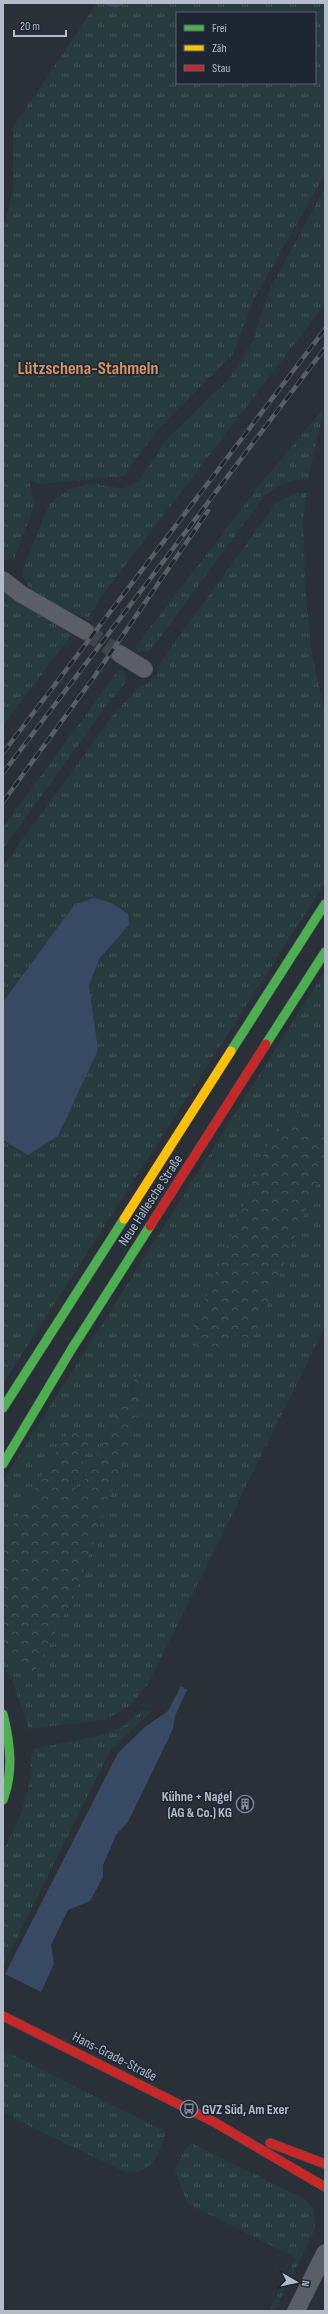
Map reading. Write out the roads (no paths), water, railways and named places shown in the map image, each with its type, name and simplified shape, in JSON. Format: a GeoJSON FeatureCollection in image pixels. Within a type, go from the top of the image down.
{"type":"FeatureCollection","features":[{"type":"Feature","properties":{"kind":"main road","name":"Neue Hallesche Straße"},"geometry":{"type":"LineString","coordinates":[[3,1408],[325,904]]}},
{"type":"Feature","properties":{"kind":"main road","name":"Neue Hallesche Straße"},"geometry":{"type":"LineString","coordinates":[[3,1464],[71,1350],[325,952]]}},
{"type":"Feature","properties":{"kind":"main road"},"geometry":{"type":"LineString","coordinates":[[3,1714],[10,1746],[9,1787],[3,1800]]}},
{"type":"Feature","properties":{"kind":"main road"},"geometry":{"type":"LineString","coordinates":[[3,1727],[8,1736]]}},
{"type":"Feature","properties":{"kind":"main road","name":"Hans-Grade-Straße"},"geometry":{"type":"LineString","coordinates":[[3,2016],[214,2122],[325,2187]]}},
{"type":"Feature","properties":{"kind":"main road","name":"Hans-Grade-Straße"},"geometry":{"type":"LineString","coordinates":[[214,2122],[325,2164]]}},
{"type":"Feature","properties":{"kind":"street"},"geometry":{"type":"LineString","coordinates":[[3,580],[22,594],[85,631]]}},
{"type":"Feature","properties":{"kind":"street"},"geometry":{"type":"LineString","coordinates":[[120,654],[144,669]]}},
{"type":"Feature","properties":{"kind":"street"},"geometry":{"type":"LineString","coordinates":[[296,2311],[325,2252]]}},
{"type":"Feature","properties":{"kind":"water"},"geometry":{"type":"Polygon","coordinates":[[[94,898],[112,903],[128,914],[129,925],[99,959],[89,986],[98,1050],[58,1136],[28,1155],[3,1140],[3,1002],[74,905],[94,898]]]}},
{"type":"Feature","properties":{"kind":"water"},"geometry":{"type":"Polygon","coordinates":[[[181,1686],[187,1690],[175,1716],[173,1729],[128,1822],[116,1835],[103,1865],[103,1877],[90,1901],[68,1910],[51,1945],[54,1964],[41,1992],[5,1974],[118,1753],[146,1726],[168,1711],[181,1686]]]}},
{"type":"Feature","properties":{"kind":"waterway"},"geometry":{"type":"LineString","coordinates":[[107,3],[116,5],[121,3]]}},
{"type":"Feature","properties":{"kind":"tunnel"},"geometry":{"type":"LineString","coordinates":[[85,631],[120,654]]}},
{"type":"Feature","properties":{"kind":"railway"},"geometry":{"type":"LineString","coordinates":[[3,753],[325,329]]}},
{"type":"Feature","properties":{"kind":"railway"},"geometry":{"type":"LineString","coordinates":[[3,773],[325,348]]}},
{"type":"Feature","properties":{"kind":"railway"},"geometry":{"type":"LineString","coordinates":[[3,802],[94,677],[208,511]]}},
{"type":"Feature","properties":{"kind":"place","name":"Kühne + Nagel (AG & Co.) KG"},"geometry":{"type":"Point","coordinates":[245,1804]}},
{"type":"Feature","properties":{"kind":"place","name":"GVZ Süd, Am Exer"},"geometry":{"type":"Point","coordinates":[189,2109]}},
{"type":"Feature","properties":{"kind":"district","name":"Lützschena-Stahmeln"},"geometry":{"type":"Point","coordinates":[88,368]}}]}
